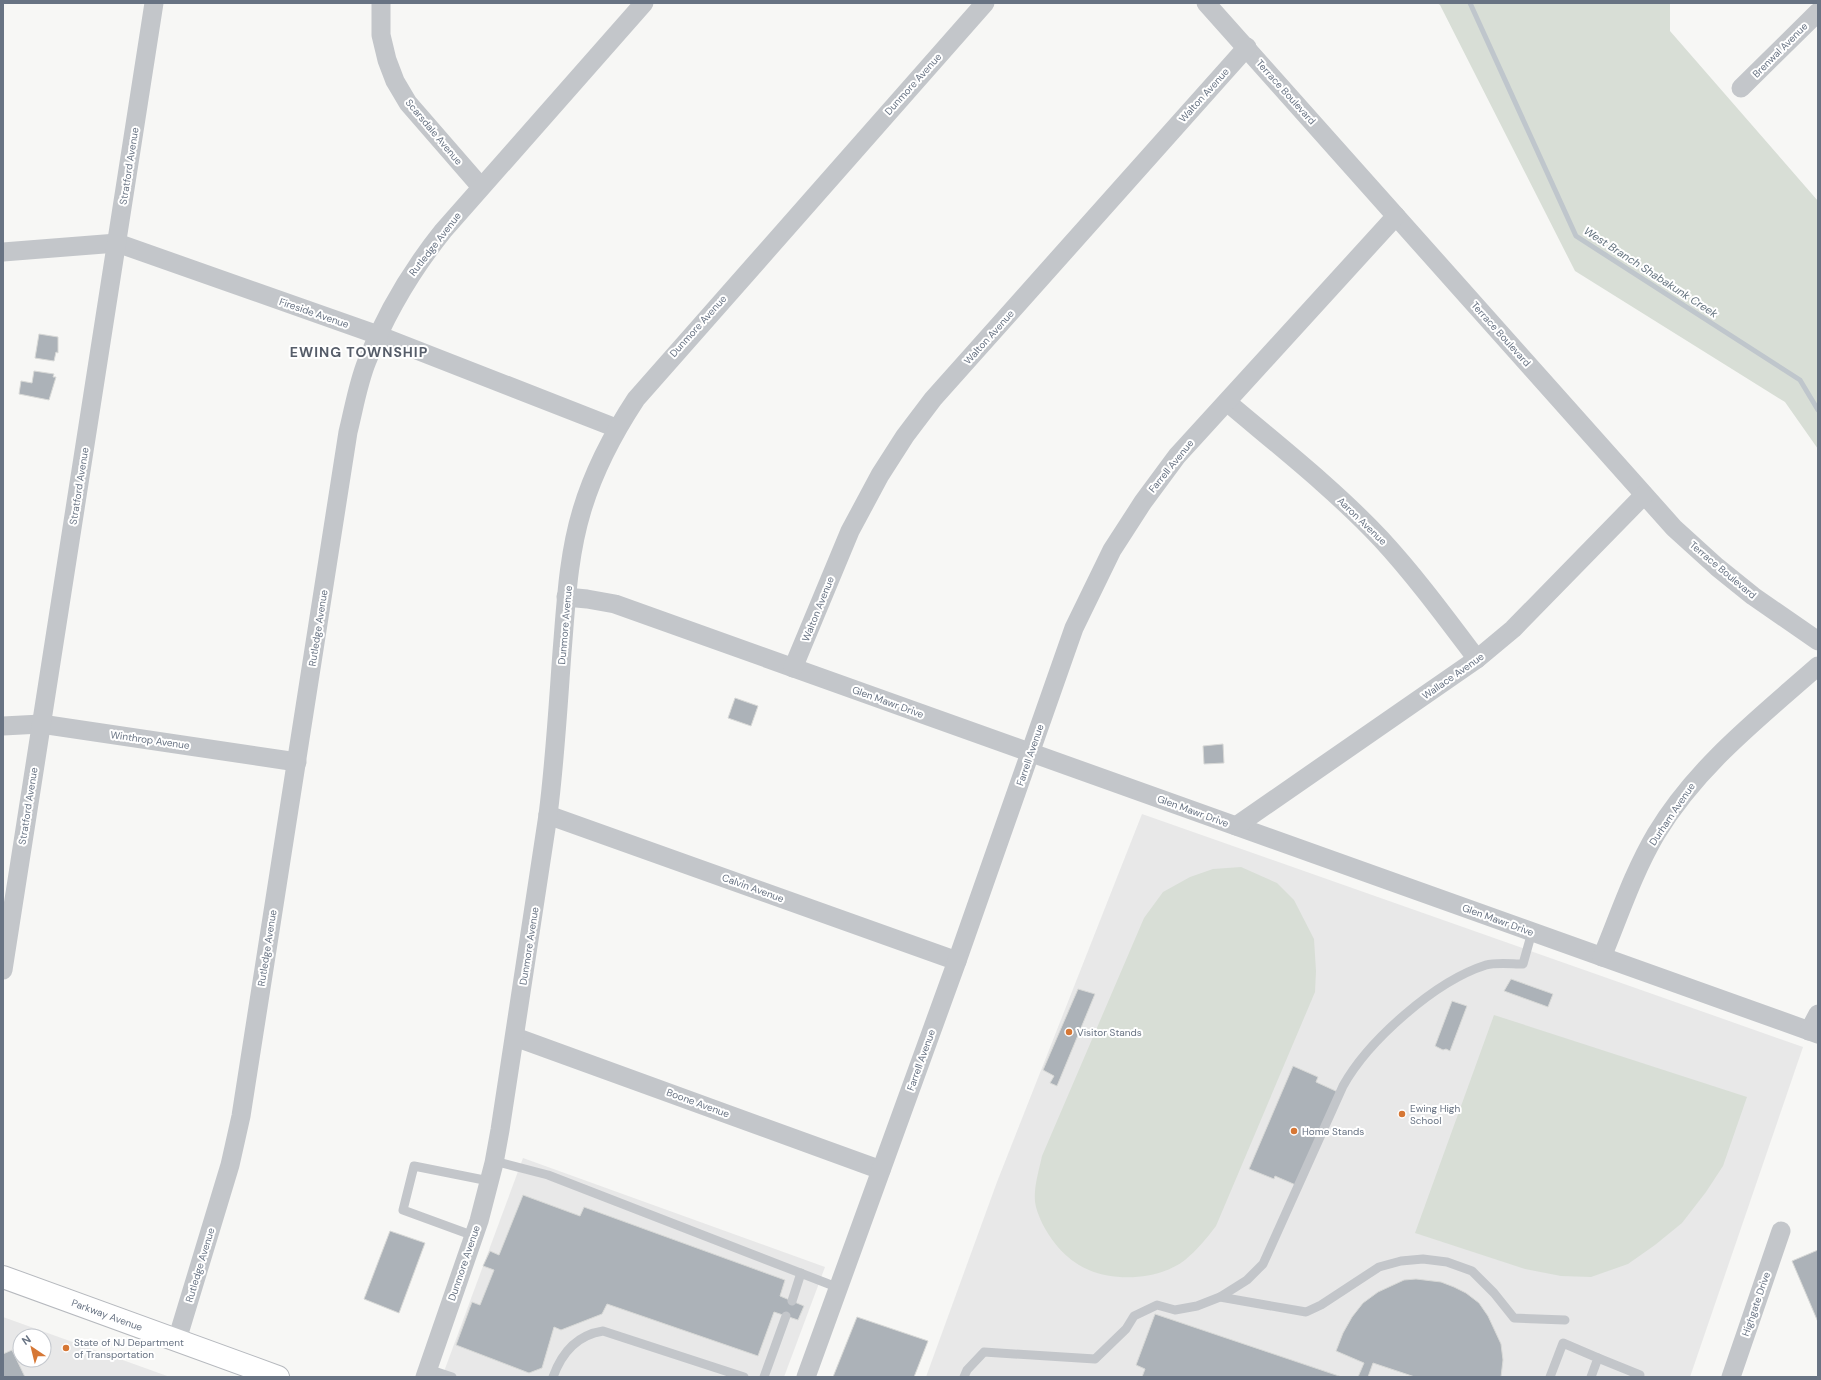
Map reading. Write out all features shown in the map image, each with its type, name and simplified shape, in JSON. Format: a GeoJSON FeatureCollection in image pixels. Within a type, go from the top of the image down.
{"type":"FeatureCollection","features":[{"type":"Feature","properties":{"kind":"main road","name":"Parkway Avenue"},"geometry":{"type":"LineString","coordinates":[[3,1277],[278,1377]]}},
{"type":"Feature","properties":{"kind":"street","name":"Stratford Avenue"},"geometry":{"type":"LineString","coordinates":[[3,970],[154,3]]}},
{"type":"Feature","properties":{"kind":"street","name":"Scarsdale Avenue"},"geometry":{"type":"LineString","coordinates":[[381,3],[381,35],[387,60],[395,81],[408,103],[481,187]]}},
{"type":"Feature","properties":{"kind":"street","name":"Rutledge Avenue"},"geometry":{"type":"LineString","coordinates":[[177,1340],[232,1158],[241,1116],[348,432],[361,380],[378,335],[396,298],[417,263],[442,231],[644,3]]}},
{"type":"Feature","properties":{"kind":"street","name":"Dunmore Avenue"},"geometry":{"type":"LineString","coordinates":[[426,1373],[474,1236],[494,1161],[515,1037],[554,772],[566,597],[572,552],[582,511],[594,476],[616,428],[636,399],[662,367],[985,3]]}},
{"type":"Feature","properties":{"kind":"street","name":"Terrace Boulevard"},"geometry":{"type":"LineString","coordinates":[[1206,3],[1247,47],[1674,528],[1717,567],[1753,596],[1818,641]]}},
{"type":"Feature","properties":{"kind":"street","name":"Brenwal Avenue"},"geometry":{"type":"LineString","coordinates":[[1741,88],[1818,12]]}},
{"type":"Feature","properties":{"kind":"street","name":"Walton Avenue"},"geometry":{"type":"LineString","coordinates":[[793,668],[850,531],[880,475],[905,436],[933,399],[1247,47]]}},
{"type":"Feature","properties":{"kind":"street","name":"Farrell Avenue"},"geometry":{"type":"LineString","coordinates":[[806,1377],[957,961],[1074,628],[1112,550],[1142,502],[1177,456],[1396,216]]}},
{"type":"Feature","properties":{"kind":"street","name":"Fireside Avenue"},"geometry":{"type":"LineString","coordinates":[[3,252],[117,243],[378,335],[616,428]]}},
{"type":"Feature","properties":{"kind":"street","name":"Aaron Avenue"},"geometry":{"type":"LineString","coordinates":[[1227,402],[1354,512],[1381,539],[1425,589],[1477,660]]}},
{"type":"Feature","properties":{"kind":"street","name":"Wallace Avenue"},"geometry":{"type":"LineString","coordinates":[[1236,826],[1477,660],[1513,629],[1644,495]]}},
{"type":"Feature","properties":{"kind":"street","name":"Glen Mawr Drive"},"geometry":{"type":"LineString","coordinates":[[566,597],[615,604],[1814,1033]]}},
{"type":"Feature","properties":{"kind":"street","name":"Durham Avenue"},"geometry":{"type":"LineString","coordinates":[[1602,957],[1640,864],[1656,835],[1678,802],[1698,776],[1726,748],[1818,666]]}},
{"type":"Feature","properties":{"kind":"street","name":"Winthrop Avenue"},"geometry":{"type":"LineString","coordinates":[[3,726],[41,724],[297,762]]}},
{"type":"Feature","properties":{"kind":"street","name":"Calvin Avenue"},"geometry":{"type":"LineString","coordinates":[[548,815],[957,961]]}},
{"type":"Feature","properties":{"kind":"street"},"geometry":{"type":"LineString","coordinates":[[1814,1033],[1818,1014]]}},
{"type":"Feature","properties":{"kind":"street","name":"Boone Avenue"},"geometry":{"type":"LineString","coordinates":[[515,1037],[881,1170]]}},
{"type":"Feature","properties":{"kind":"street","name":"Highgate Drive"},"geometry":{"type":"LineString","coordinates":[[1731,1377],[1781,1231]]}},
{"type":"Feature","properties":{"kind":"lane"},"geometry":{"type":"LineString","coordinates":[[964,1377],[967,1370],[984,1352],[1095,1359],[1126,1329],[1134,1316],[1158,1305],[1175,1310],[1197,1306],[1220,1296],[1247,1280],[1263,1264],[1343,1086],[1352,1071],[1373,1045],[1431,994],[1461,976],[1487,964],[1522,964],[1532,932]]}},
{"type":"Feature","properties":{"kind":"lane"},"geometry":{"type":"LineString","coordinates":[[494,1161],[548,1175],[839,1288]]}},
{"type":"Feature","properties":{"kind":"lane"},"geometry":{"type":"LineString","coordinates":[[474,1236],[403,1210],[414,1166],[489,1181]]}},
{"type":"Feature","properties":{"kind":"lane"},"geometry":{"type":"LineString","coordinates":[[1220,1296],[1306,1312],[1321,1305],[1379,1267],[1401,1261],[1423,1259],[1447,1262],[1472,1271],[1494,1292],[1514,1318],[1565,1320]]}},
{"type":"Feature","properties":{"kind":"lane"},"geometry":{"type":"LineString","coordinates":[[792,1301],[801,1273]]}},
{"type":"Feature","properties":{"kind":"lane"},"geometry":{"type":"LineString","coordinates":[[764,1377],[786,1316]]}},
{"type":"Feature","properties":{"kind":"lane"},"geometry":{"type":"LineString","coordinates":[[553,1377],[556,1367],[572,1345],[589,1334],[603,1331],[744,1377]]}},
{"type":"Feature","properties":{"kind":"lane"},"geometry":{"type":"LineString","coordinates":[[1550,1377],[1563,1343],[1642,1376]]}},
{"type":"Feature","properties":{"kind":"lane"},"geometry":{"type":"LineString","coordinates":[[1591,1377],[1598,1358]]}},
{"type":"Feature","properties":{"kind":"lane"},"geometry":{"type":"LineString","coordinates":[[426,1373],[452,1377]]}},
{"type":"Feature","properties":{"kind":"shaded area"},"geometry":{"type":"Polygon","coordinates":[[[1437,3],[1670,3],[1670,31],[1818,201],[1818,449],[1785,402],[1575,271],[1440,5],[1437,3]]]}},
{"type":"Feature","properties":{"kind":"shaded area","name":"Ewing High School"},"geometry":{"type":"Polygon","coordinates":[[[1142,814],[1803,1047],[1690,1377],[926,1377],[997,1182],[1142,814]]]}},
{"type":"Feature","properties":{"kind":"shaded area"},"geometry":{"type":"Polygon","coordinates":[[[1241,867],[1277,883],[1294,900],[1314,939],[1316,971],[1315,992],[1216,1226],[1209,1235],[1185,1260],[1174,1267],[1161,1272],[1147,1276],[1118,1277],[1091,1271],[1079,1265],[1065,1254],[1052,1240],[1042,1224],[1036,1207],[1035,1194],[1036,1181],[1042,1156],[1144,918],[1163,892],[1190,877],[1213,869],[1241,867]]]}},
{"type":"Feature","properties":{"kind":"shaded area"},"geometry":{"type":"Polygon","coordinates":[[[1494,1015],[1747,1097],[1723,1166],[1706,1192],[1682,1223],[1628,1264],[1591,1277],[1561,1276],[1525,1269],[1415,1233],[1494,1015]]]}},
{"type":"Feature","properties":{"kind":"shaded area"},"geometry":{"type":"Polygon","coordinates":[[[523,1158],[825,1267],[784,1377],[442,1377],[523,1158]]]}},
{"type":"Feature","properties":{"kind":"shaded area","name":"State of NJ Department of Transportation"},"geometry":{"type":"Polygon","coordinates":[[[3,1317],[34,1328],[12,1328],[12,1368],[52,1368],[52,1335],[170,1377],[3,1377],[3,1317]]]}},
{"type":"Feature","properties":{"kind":"building"},"geometry":{"type":"Polygon","coordinates":[[[39,334],[58,337],[58,353],[56,352],[54,361],[35,358],[39,334]]]}},
{"type":"Feature","properties":{"kind":"building"},"geometry":{"type":"Polygon","coordinates":[[[34,371],[54,374],[53,377],[56,377],[49,400],[19,394],[21,381],[32,383],[34,371]]]}},
{"type":"Feature","properties":{"kind":"building"},"geometry":{"type":"Polygon","coordinates":[[[735,698],[758,706],[751,726],[728,718],[735,698]]]}},
{"type":"Feature","properties":{"kind":"building"},"geometry":{"type":"Polygon","coordinates":[[[1223,744],[1224,763],[1204,764],[1203,746],[1223,744]]]}},
{"type":"Feature","properties":{"kind":"building"},"geometry":{"type":"Polygon","coordinates":[[[1511,979],[1553,994],[1548,1007],[1504,991],[1511,979]]]}},
{"type":"Feature","properties":{"kind":"building","name":"Visitor Stands"},"geometry":{"type":"Polygon","coordinates":[[[1078,989],[1095,994],[1057,1086],[1050,1083],[1054,1076],[1043,1070],[1078,989]]]}},
{"type":"Feature","properties":{"kind":"building"},"geometry":{"type":"Polygon","coordinates":[[[1452,1001],[1467,1006],[1450,1051],[1446,1049],[1443,1050],[1435,1046],[1452,1001]]]}},
{"type":"Feature","properties":{"kind":"building","name":"Home Stands"},"geometry":{"type":"Polygon","coordinates":[[[1293,1066],[1318,1077],[1316,1082],[1340,1093],[1298,1186],[1275,1176],[1274,1179],[1249,1169],[1293,1066]]]}},
{"type":"Feature","properties":{"kind":"building"},"geometry":{"type":"Polygon","coordinates":[[[523,1195],[580,1216],[584,1207],[785,1280],[780,1296],[804,1306],[798,1320],[774,1312],[758,1356],[607,1304],[602,1314],[561,1330],[554,1327],[542,1368],[529,1373],[456,1345],[472,1302],[480,1305],[494,1270],[483,1266],[490,1251],[499,1255],[523,1195]]]}},
{"type":"Feature","properties":{"kind":"building"},"geometry":{"type":"Polygon","coordinates":[[[390,1231],[425,1243],[399,1313],[364,1299],[390,1231]]]}},
{"type":"Feature","properties":{"kind":"building"},"geometry":{"type":"Polygon","coordinates":[[[1818,1250],[1818,1322],[1792,1261],[1818,1250]]]}},
{"type":"Feature","properties":{"kind":"building"},"geometry":{"type":"Polygon","coordinates":[[[1416,1279],[1441,1282],[1466,1293],[1479,1303],[1488,1316],[1501,1344],[1503,1360],[1501,1377],[1415,1377],[1373,1363],[1368,1377],[1358,1377],[1364,1363],[1336,1351],[1343,1333],[1352,1317],[1363,1303],[1378,1292],[1404,1280],[1416,1279]]]}},
{"type":"Feature","properties":{"kind":"building"},"geometry":{"type":"Polygon","coordinates":[[[1155,1314],[1342,1377],[1142,1377],[1145,1369],[1136,1365],[1155,1314]]]}},
{"type":"Feature","properties":{"kind":"building"},"geometry":{"type":"Polygon","coordinates":[[[857,1317],[928,1341],[914,1377],[833,1377],[857,1317]]]}},
{"type":"Feature","properties":{"kind":"building"},"geometry":{"type":"Polygon","coordinates":[[[12,1350],[12,1368],[21,1368],[25,1377],[3,1377],[3,1354],[12,1350]]]}},
{"type":"Feature","properties":{"kind":"waterway","name":"West Branch Shabakunk Creek"},"geometry":{"type":"LineString","coordinates":[[1470,3],[1576,236],[1800,380],[1818,410]]}},
{"type":"Feature","properties":{"kind":"place","name":"Visitor Stands"},"geometry":{"type":"Point","coordinates":[1069,1032]}},
{"type":"Feature","properties":{"kind":"place","name":"Ewing High School"},"geometry":{"type":"Point","coordinates":[1402,1114]}},
{"type":"Feature","properties":{"kind":"place","name":"Home Stands"},"geometry":{"type":"Point","coordinates":[1294,1131]}},
{"type":"Feature","properties":{"kind":"place","name":"State of NJ Department of Transportation"},"geometry":{"type":"Point","coordinates":[66,1348]}},
{"type":"Feature","properties":{"kind":"district","name":"EWING TOWNSHIP"},"geometry":{"type":"Point","coordinates":[359,352]}}]}
